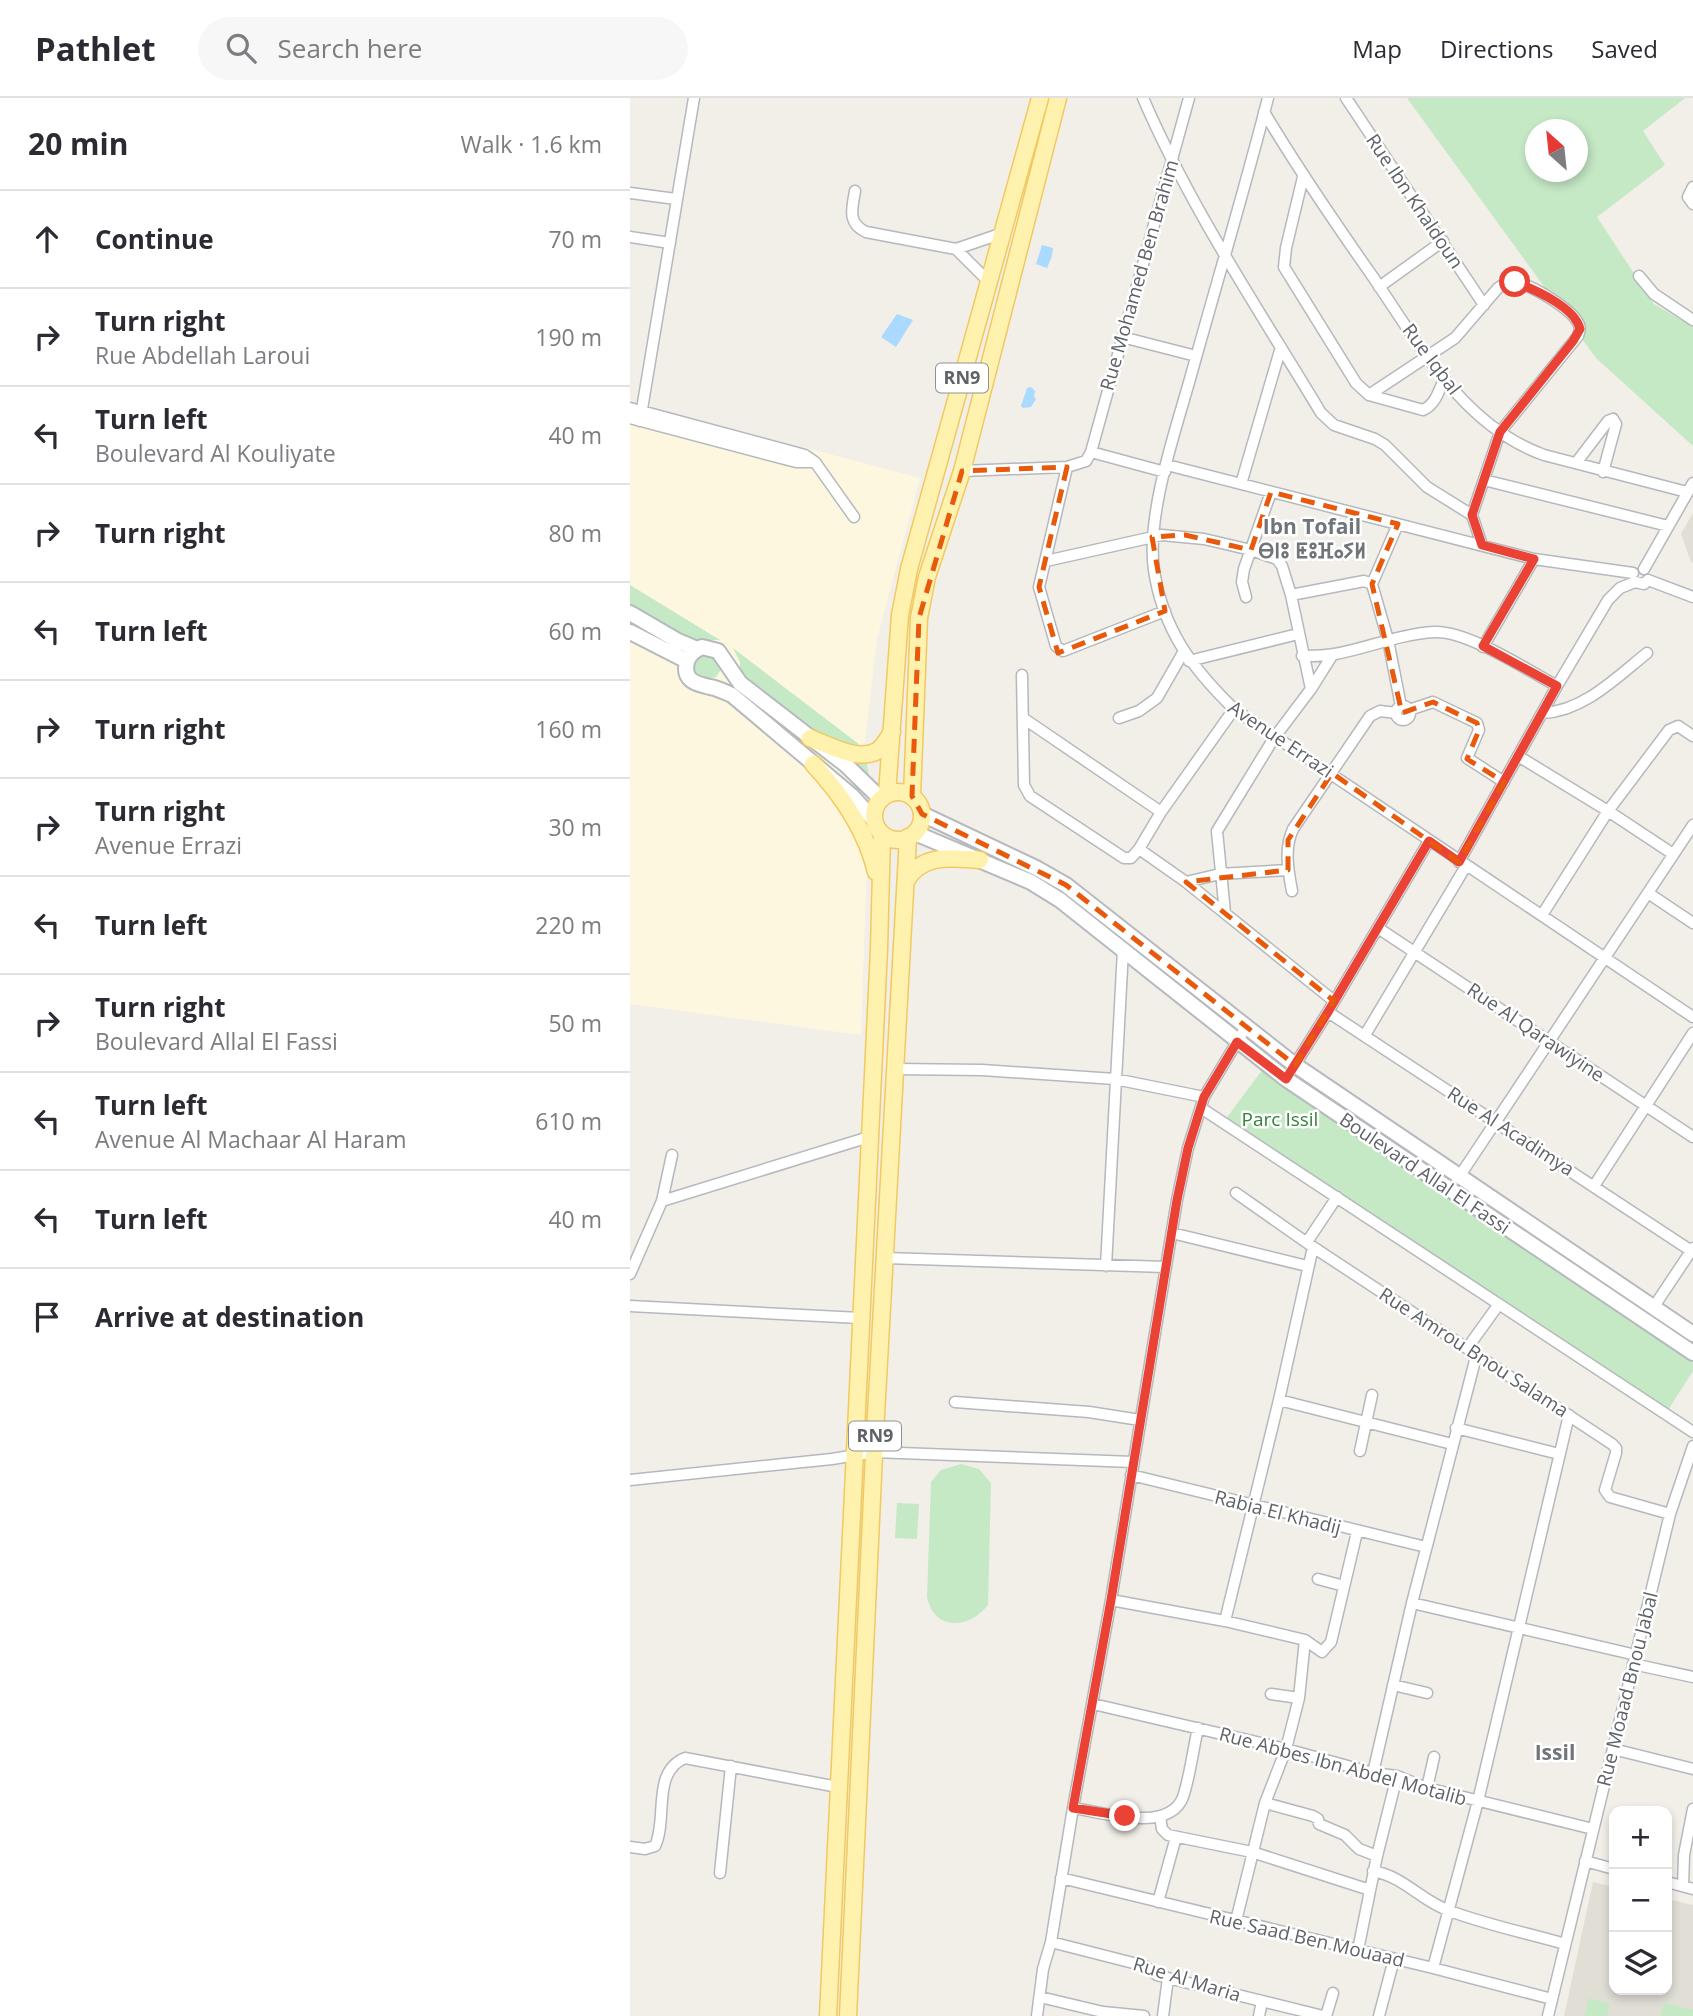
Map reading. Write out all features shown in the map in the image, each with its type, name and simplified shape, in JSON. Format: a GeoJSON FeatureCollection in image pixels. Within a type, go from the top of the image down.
{"type":"FeatureCollection","features":[{"type":"Feature","properties":{"kind":"main road","name":"RN9"},"geometry":{"type":"LineString","coordinates":[[828,2016],[881,890],[876,805],[884,797],[893,730],[900,615],[909,569],[1040,98]]}},
{"type":"Feature","properties":{"kind":"main road","name":"RN9"},"geometry":{"type":"LineString","coordinates":[[912,796],[919,618],[927,577],[962,471],[1058,98]]}},
{"type":"Feature","properties":{"kind":"main road"},"geometry":{"type":"LineString","coordinates":[[630,612],[678,641],[697,649]]}},
{"type":"Feature","properties":{"kind":"main road"},"geometry":{"type":"LineString","coordinates":[[630,632],[687,661]]}},
{"type":"Feature","properties":{"kind":"main road"},"geometry":{"type":"LineString","coordinates":[[911,835],[893,839],[878,827],[852,796],[732,695],[712,687],[695,685],[687,674],[687,661],[697,649],[715,649],[721,653],[740,683],[884,797],[900,792],[912,796],[922,814]]}},
{"type":"Feature","properties":{"kind":"main road"},"geometry":{"type":"LineString","coordinates":[[712,687],[724,677],[726,662]]}},
{"type":"Feature","properties":{"kind":"main road"},"geometry":{"type":"LineString","coordinates":[[810,738],[847,751],[866,754],[879,750],[893,730]]}},
{"type":"Feature","properties":{"kind":"main road"},"geometry":{"type":"LineString","coordinates":[[813,764],[840,796],[869,845],[881,890]]}},
{"type":"Feature","properties":{"kind":"main road","name":"RN9"},"geometry":{"type":"LineString","coordinates":[[848,2016],[894,1069],[911,835],[919,828],[922,814]]}},
{"type":"Feature","properties":{"kind":"main road","name":"Boulevard Allal El Fassi"},"geometry":{"type":"LineString","coordinates":[[922,814],[1066,885],[1295,1065],[1693,1334]]}},
{"type":"Feature","properties":{"kind":"main road","name":"Boulevard Allal El Fassi"},"geometry":{"type":"LineString","coordinates":[[911,835],[1031,882],[1060,900],[1286,1079],[1693,1353]]}},
{"type":"Feature","properties":{"kind":"main road"},"geometry":{"type":"LineString","coordinates":[[906,881],[916,868],[931,860],[980,860]]}},
{"type":"Feature","properties":{"kind":"street"},"geometry":{"type":"LineString","coordinates":[[637,417],[694,98]]}},
{"type":"Feature","properties":{"kind":"street"},"geometry":{"type":"LineString","coordinates":[[1143,98],[1172,159],[1224,253],[1328,421],[1385,445],[1427,487],[1472,515]]}},
{"type":"Feature","properties":{"kind":"street","name":"Rue Mohamed Ben Brahim"},"geometry":{"type":"LineString","coordinates":[[1091,452],[1189,98]]}},
{"type":"Feature","properties":{"kind":"street","name":"Avenue Errazi"},"geometry":{"type":"LineString","coordinates":[[1268,98],[1166,468],[1152,537],[1154,568],[1165,611],[1189,661],[1203,680],[1234,709],[1693,1017]]}},
{"type":"Feature","properties":{"kind":"street","name":"Rue Ibn Khaldoun"},"geometry":{"type":"LineString","coordinates":[[1346,98],[1484,305]]}},
{"type":"Feature","properties":{"kind":"street","name":"Rue Iqbal"},"geometry":{"type":"LineString","coordinates":[[1264,112],[1303,177],[1444,379],[1459,396],[1500,432],[1534,452],[1603,472],[1690,487]]}},
{"type":"Feature","properties":{"kind":"street"},"geometry":{"type":"LineString","coordinates":[[1303,177],[1284,267],[1356,383],[1368,395],[1423,410],[1430,407],[1444,379]]}},
{"type":"Feature","properties":{"kind":"street"},"geometry":{"type":"LineString","coordinates":[[1693,187],[1688,197],[1693,204]]}},
{"type":"Feature","properties":{"kind":"street"},"geometry":{"type":"LineString","coordinates":[[855,191],[851,215],[860,229],[956,248],[1003,233]]}},
{"type":"Feature","properties":{"kind":"street"},"geometry":{"type":"LineString","coordinates":[[630,193],[676,199]]}},
{"type":"Feature","properties":{"kind":"street"},"geometry":{"type":"LineString","coordinates":[[630,237],[670,243]]}},
{"type":"Feature","properties":{"kind":"street"},"geometry":{"type":"LineString","coordinates":[[1379,287],[1443,241]]}},
{"type":"Feature","properties":{"kind":"street"},"geometry":{"type":"LineString","coordinates":[[956,248],[989,282]]}},
{"type":"Feature","properties":{"kind":"street"},"geometry":{"type":"LineString","coordinates":[[1639,276],[1654,294],[1693,320]]}},
{"type":"Feature","properties":{"kind":"street"},"geometry":{"type":"LineString","coordinates":[[1368,395],[1455,338],[1506,283],[1515,282],[1532,289],[1573,316],[1580,329],[1573,341],[1500,432],[1472,515],[1482,545]]}},
{"type":"Feature","properties":{"kind":"street"},"geometry":{"type":"LineString","coordinates":[[1122,337],[1196,356]]}},
{"type":"Feature","properties":{"kind":"street"},"geometry":{"type":"LineString","coordinates":[[1241,484],[1281,347]]}},
{"type":"Feature","properties":{"kind":"street"},"geometry":{"type":"LineString","coordinates":[[630,408],[637,417],[796,462],[815,463],[854,517]]}},
{"type":"Feature","properties":{"kind":"street"},"geometry":{"type":"LineString","coordinates":[[1576,463],[1608,421],[1614,419],[1616,424],[1603,472]]}},
{"type":"Feature","properties":{"kind":"street"},"geometry":{"type":"LineString","coordinates":[[962,471],[1067,467],[1086,461],[1091,452],[1241,484],[1534,559],[1634,578],[1644,584],[1648,580],[1648,573],[1644,569],[1638,569],[1634,578],[1612,594],[1557,686],[1463,864],[1365,1035]]}},
{"type":"Feature","properties":{"kind":"street"},"geometry":{"type":"LineString","coordinates":[[1067,467],[1040,594],[1059,649],[1063,650],[1165,611]]}},
{"type":"Feature","properties":{"kind":"street"},"geometry":{"type":"LineString","coordinates":[[1484,480],[1668,526]]}},
{"type":"Feature","properties":{"kind":"street"},"geometry":{"type":"LineString","coordinates":[[1644,569],[1690,487]]}},
{"type":"Feature","properties":{"kind":"street"},"geometry":{"type":"LineString","coordinates":[[1246,597],[1242,576],[1271,492]]}},
{"type":"Feature","properties":{"kind":"street"},"geometry":{"type":"LineString","coordinates":[[1398,524],[1372,584],[1388,640],[1402,710]]}},
{"type":"Feature","properties":{"kind":"street"},"geometry":{"type":"LineString","coordinates":[[1046,561],[1162,535],[1185,535],[1251,550],[1280,562],[1291,595],[1311,689]]}},
{"type":"Feature","properties":{"kind":"street"},"geometry":{"type":"LineString","coordinates":[[1483,646],[1534,559]]}},
{"type":"Feature","properties":{"kind":"street"},"geometry":{"type":"LineString","coordinates":[[1648,580],[1693,597]]}},
{"type":"Feature","properties":{"kind":"street"},"geometry":{"type":"LineString","coordinates":[[1291,595],[1364,581],[1372,584]]}},
{"type":"Feature","properties":{"kind":"street"},"geometry":{"type":"LineString","coordinates":[[1302,656],[1333,654],[1435,632],[1454,635],[1483,646],[1557,686]]}},
{"type":"Feature","properties":{"kind":"street"},"geometry":{"type":"LineString","coordinates":[[1189,661],[1298,634]]}},
{"type":"Feature","properties":{"kind":"street"},"geometry":{"type":"LineString","coordinates":[[1119,718],[1139,710],[1157,698],[1184,651]]}},
{"type":"Feature","properties":{"kind":"street"},"geometry":{"type":"LineString","coordinates":[[1544,713],[1558,712],[1575,706],[1647,653]]}},
{"type":"Feature","properties":{"kind":"street"},"geometry":{"type":"LineString","coordinates":[[1225,913],[1217,831],[1274,738],[1311,689],[1333,654]]}},
{"type":"Feature","properties":{"kind":"street"},"geometry":{"type":"LineString","coordinates":[[1022,675],[1024,785],[1030,796],[1124,858],[1130,858],[1139,849],[1161,812],[1234,709]]}},
{"type":"Feature","properties":{"kind":"street"},"geometry":{"type":"LineString","coordinates":[[1292,891],[1288,840],[1293,829],[1370,716],[1380,710],[1402,710],[1433,702],[1477,723],[1479,730],[1467,758],[1504,782]]}},
{"type":"Feature","properties":{"kind":"street"},"geometry":{"type":"LineString","coordinates":[[1023,718],[1161,812]]}},
{"type":"Feature","properties":{"kind":"street"},"geometry":{"type":"LineString","coordinates":[[1542,915],[1608,811],[1669,730],[1678,726],[1691,731]]}},
{"type":"Feature","properties":{"kind":"street"},"geometry":{"type":"LineString","coordinates":[[1518,756],[1673,854]]}},
{"type":"Feature","properties":{"kind":"street"},"geometry":{"type":"LineString","coordinates":[[1459,1177],[1692,829]]}},
{"type":"Feature","properties":{"kind":"street"},"geometry":{"type":"LineString","coordinates":[[1286,1079],[1429,841]]}},
{"type":"Feature","properties":{"kind":"street"},"geometry":{"type":"LineString","coordinates":[[1139,849],[1186,882],[1334,1000]]}},
{"type":"Feature","properties":{"kind":"street"},"geometry":{"type":"LineString","coordinates":[[1186,882],[1220,874],[1289,870]]}},
{"type":"Feature","properties":{"kind":"street"},"geometry":{"type":"LineString","coordinates":[[1648,893],[1693,923]]}},
{"type":"Feature","properties":{"kind":"street","name":"Rue Al Qarawiyine"},"geometry":{"type":"LineString","coordinates":[[1378,928],[1693,1137]]}},
{"type":"Feature","properties":{"kind":"street"},"geometry":{"type":"LineString","coordinates":[[1106,1266],[1123,950]]}},
{"type":"Feature","properties":{"kind":"street","name":"Rue Al Acadimya"},"geometry":{"type":"LineString","coordinates":[[1328,1012],[1692,1250]]}},
{"type":"Feature","properties":{"kind":"street"},"geometry":{"type":"LineString","coordinates":[[1037,2016],[1043,1969],[1051,1942],[1188,1148],[1204,1097],[1246,1027]]}},
{"type":"Feature","properties":{"kind":"street"},"geometry":{"type":"LineString","coordinates":[[1594,1185],[1693,1033]]}},
{"type":"Feature","properties":{"kind":"street"},"geometry":{"type":"LineString","coordinates":[[894,1069],[982,1070],[1115,1079],[1204,1097]]}},
{"type":"Feature","properties":{"kind":"street"},"geometry":{"type":"LineString","coordinates":[[1200,1108],[1693,1432]]}},
{"type":"Feature","properties":{"kind":"street"},"geometry":{"type":"LineString","coordinates":[[662,1201],[869,1137]]}},
{"type":"Feature","properties":{"kind":"street"},"geometry":{"type":"LineString","coordinates":[[630,1274],[662,1201],[672,1155]]}},
{"type":"Feature","properties":{"kind":"street","name":"Rue Amrou Bnou Salama"},"geometry":{"type":"LineString","coordinates":[[1236,1193],[1616,1448],[1606,1493],[1616,1500],[1670,1514]]}},
{"type":"Feature","properties":{"kind":"street"},"geometry":{"type":"LineString","coordinates":[[1225,1620],[1279,1400],[1310,1244],[1337,1197]]}},
{"type":"Feature","properties":{"kind":"street"},"geometry":{"type":"LineString","coordinates":[[1172,1233],[1307,1266]]}},
{"type":"Feature","properties":{"kind":"street"},"geometry":{"type":"LineString","coordinates":[[1653,1308],[1692,1250]]}},
{"type":"Feature","properties":{"kind":"street"},"geometry":{"type":"LineString","coordinates":[[885,1258],[1166,1267]]}},
{"type":"Feature","properties":{"kind":"street"},"geometry":{"type":"LineString","coordinates":[[1373,1773],[1456,1428],[1472,1350],[1499,1304]]}},
{"type":"Feature","properties":{"kind":"street"},"geometry":{"type":"LineString","coordinates":[[630,1306],[860,1318]]}},
{"type":"Feature","properties":{"kind":"street"},"geometry":{"type":"LineString","coordinates":[[1360,1451],[1372,1395]]}},
{"type":"Feature","properties":{"kind":"street"},"geometry":{"type":"LineString","coordinates":[[1279,1400],[1452,1444]]}},
{"type":"Feature","properties":{"kind":"street"},"geometry":{"type":"LineString","coordinates":[[955,1402],[1089,1412],[1140,1420]]}},
{"type":"Feature","properties":{"kind":"street"},"geometry":{"type":"LineString","coordinates":[[1433,1968],[1478,1801],[1569,1415]]}},
{"type":"Feature","properties":{"kind":"street"},"geometry":{"type":"LineString","coordinates":[[1456,1428],[1559,1454]]}},
{"type":"Feature","properties":{"kind":"street","name":"Rue Moaad Bnou Jabal"},"geometry":{"type":"LineString","coordinates":[[1548,2016],[1670,1514],[1693,1446]]}},
{"type":"Feature","properties":{"kind":"street"},"geometry":{"type":"LineString","coordinates":[[630,1480],[874,1452],[1133,1462]]}},
{"type":"Feature","properties":{"kind":"street","name":"Rabia El Khadij"},"geometry":{"type":"LineString","coordinates":[[1131,1475],[1426,1547]]}},
{"type":"Feature","properties":{"kind":"street"},"geometry":{"type":"LineString","coordinates":[[1111,1600],[1225,1620],[1305,1640],[1322,1652],[1328,1647],[1357,1532]]}},
{"type":"Feature","properties":{"kind":"street"},"geometry":{"type":"LineString","coordinates":[[1318,1579],[1344,1586]]}},
{"type":"Feature","properties":{"kind":"street"},"geometry":{"type":"LineString","coordinates":[[1412,1603],[1520,1627],[1693,1677]]}},
{"type":"Feature","properties":{"kind":"street"},"geometry":{"type":"LineString","coordinates":[[1236,1921],[1265,1802],[1286,1749],[1299,1699],[1305,1640]]}},
{"type":"Feature","properties":{"kind":"street"},"geometry":{"type":"LineString","coordinates":[[1393,1685],[1427,1693]]}},
{"type":"Feature","properties":{"kind":"street"},"geometry":{"type":"LineString","coordinates":[[1271,1694],[1299,1699]]}},
{"type":"Feature","properties":{"kind":"street","name":"Rue Abbes Ibn Abdel Motalib"},"geometry":{"type":"LineString","coordinates":[[1093,1704],[1286,1749],[1373,1773],[1396,1776],[1427,1788],[1593,1829]]}},
{"type":"Feature","properties":{"kind":"street"},"geometry":{"type":"LineString","coordinates":[[1073,1808],[1140,1819],[1160,1817],[1177,1807],[1182,1798],[1198,1728]]}},
{"type":"Feature","properties":{"kind":"street"},"geometry":{"type":"LineString","coordinates":[[1613,1749],[1693,1769]]}},
{"type":"Feature","properties":{"kind":"street"},"geometry":{"type":"LineString","coordinates":[[1427,1788],[1434,1757]]}},
{"type":"Feature","properties":{"kind":"street"},"geometry":{"type":"LineString","coordinates":[[630,1847],[651,1849],[657,1841],[666,1776],[673,1764],[685,1758],[838,1787]]}},
{"type":"Feature","properties":{"kind":"street"},"geometry":{"type":"LineString","coordinates":[[720,1872],[731,1766]]}},
{"type":"Feature","properties":{"kind":"street"},"geometry":{"type":"LineString","coordinates":[[1358,1950],[1373,1871],[1396,1776]]}},
{"type":"Feature","properties":{"kind":"street"},"geometry":{"type":"LineString","coordinates":[[1265,1802],[1313,1815],[1319,1824],[1345,1835],[1359,1849],[1377,1856]]}},
{"type":"Feature","properties":{"kind":"street"},"geometry":{"type":"LineString","coordinates":[[1688,1887],[1693,1809]]}},
{"type":"Feature","properties":{"kind":"street"},"geometry":{"type":"LineString","coordinates":[[1160,1817],[1164,1832],[1176,1838],[1252,1852],[1370,1889]]}},
{"type":"Feature","properties":{"kind":"street"},"geometry":{"type":"LineString","coordinates":[[1158,1902],[1176,1838]]}},
{"type":"Feature","properties":{"kind":"street"},"geometry":{"type":"LineString","coordinates":[[1585,1861],[1609,1867]]}},
{"type":"Feature","properties":{"kind":"street"},"geometry":{"type":"LineString","coordinates":[[1373,1871],[1389,1874],[1448,1911],[1565,1944]]}},
{"type":"Feature","properties":{"kind":"street","name":"Rue Saad Ben Mouaad"},"geometry":{"type":"LineString","coordinates":[[1061,1878],[1552,1999]]}},
{"type":"Feature","properties":{"kind":"street","name":"Rue Al Maria"},"geometry":{"type":"LineString","coordinates":[[1051,1942],[1145,1966],[1157,1975],[1320,2016]]}},
{"type":"Feature","properties":{"kind":"street"},"geometry":{"type":"LineString","coordinates":[[1378,2016],[1394,1959]]}},
{"type":"Feature","properties":{"kind":"street"},"geometry":{"type":"LineString","coordinates":[[1163,2016],[1168,1978]]}},
{"type":"Feature","properties":{"kind":"street"},"geometry":{"type":"LineString","coordinates":[[1320,2016],[1333,1993]]}},
{"type":"Feature","properties":{"kind":"street"},"geometry":{"type":"LineString","coordinates":[[1040,1997],[1103,2012],[1143,2016]]}},
{"type":"Feature","properties":{"kind":"street"},"geometry":{"type":"LineString","coordinates":[[1259,2016],[1262,2001]]}},
{"type":"Feature","properties":{"kind":"highlighted area"},"geometry":{"type":"Polygon","coordinates":[[[1067,467],[1039,587],[1058,653],[1165,611],[1152,537],[1185,535],[1251,550],[1271,492],[1398,524],[1372,584],[1402,713],[1433,702],[1477,723],[1479,730],[1467,759],[1504,782],[1459,862],[1332,773],[1288,840],[1288,870],[1186,882],[1334,1001],[1295,1065],[1066,885],[922,814],[912,796],[919,618],[962,471],[1067,467]]]}},
{"type":"Feature","properties":{"kind":"shaded area"},"geometry":{"type":"Polygon","coordinates":[[[630,407],[666,419],[810,449],[920,478],[877,639],[864,748],[868,832],[861,1035],[630,1004],[630,407]]]}},
{"type":"Feature","properties":{"kind":"shaded area"},"geometry":{"type":"Polygon","coordinates":[[[1693,513],[1693,563],[1681,534],[1693,513]]]}},
{"type":"Feature","properties":{"kind":"shaded area"},"geometry":{"type":"Polygon","coordinates":[[[1593,1882],[1609,1886],[1609,1995],[1672,1995],[1672,1900],[1693,1905],[1693,2016],[1564,2016],[1593,1882]]]}},
{"type":"Feature","properties":{"kind":"green space"},"geometry":{"type":"Polygon","coordinates":[[[1407,98],[1685,98],[1643,131],[1665,165],[1597,217],[1654,304],[1693,327],[1693,446],[1596,358],[1407,98]]]}},
{"type":"Feature","properties":{"kind":"green space"},"geometry":{"type":"Polygon","coordinates":[[[630,585],[720,640],[693,645],[630,606],[630,585]]]}},
{"type":"Feature","properties":{"kind":"green space"},"geometry":{"type":"Polygon","coordinates":[[[733,648],[864,748],[869,776],[740,676],[740,662],[733,648]]]}},
{"type":"Feature","properties":{"kind":"green space"},"geometry":{"type":"Polygon","coordinates":[[[710,651],[722,668],[716,677],[705,680],[695,673],[693,662],[695,657],[710,651]]]}},
{"type":"Feature","properties":{"kind":"green space","name":"Parc Issil"},"geometry":{"type":"Polygon","coordinates":[[[1263,1069],[1693,1363],[1693,1371],[1668,1410],[1225,1120],[1263,1069]]]}},
{"type":"Feature","properties":{"kind":"green space"},"geometry":{"type":"Polygon","coordinates":[[[961,1464],[979,1469],[991,1483],[988,1605],[972,1619],[953,1623],[937,1616],[927,1597],[931,1482],[941,1470],[961,1464]]]}},
{"type":"Feature","properties":{"kind":"green space"},"geometry":{"type":"Polygon","coordinates":[[[897,1503],[919,1504],[917,1539],[895,1538],[897,1503]]]}},
{"type":"Feature","properties":{"kind":"green space"},"geometry":{"type":"Polygon","coordinates":[[[1589,1998],[1610,2004],[1607,2016],[1584,2016],[1589,1998]]]}},
{"type":"Feature","properties":{"kind":"green space"},"geometry":{"type":"Polygon","coordinates":[[[1664,2003],[1693,2010],[1693,2016],[1660,2016],[1664,2003]]]}},
{"type":"Feature","properties":{"kind":"water"},"geometry":{"type":"Polygon","coordinates":[[[1042,245],[1053,248],[1047,268],[1036,264],[1042,245]]]}},
{"type":"Feature","properties":{"kind":"water"},"geometry":{"type":"Polygon","coordinates":[[[897,314],[913,320],[896,347],[881,337],[897,314]]]}},
{"type":"Feature","properties":{"kind":"water"},"geometry":{"type":"Polygon","coordinates":[[[1031,387],[1035,391],[1036,399],[1031,407],[1023,408],[1021,406],[1027,388],[1031,387]]]}},
{"type":"Feature","properties":{"kind":"district","name":"Ibn Tofail ⴱⵏⵓ ⵟⵓⴼⴰⵢⵍ"},"geometry":{"type":"Point","coordinates":[1312,539]}},
{"type":"Feature","properties":{"kind":"district","name":"Issil"},"geometry":{"type":"Point","coordinates":[1555,1753]}},
{"type":"Feature","properties":{"kind":"route"},"geometry":{"type":"LineString","coordinates":[[1125,1816],[1073,1808],[1111,1600],[1177,1200],[1188,1148],[1204,1097],[1237,1042],[1286,1079],[1429,841],[1459,862],[1557,686],[1483,646],[1534,559],[1482,545],[1472,515],[1500,432],[1580,329],[1573,316],[1553,301],[1515,282]]}}]}
